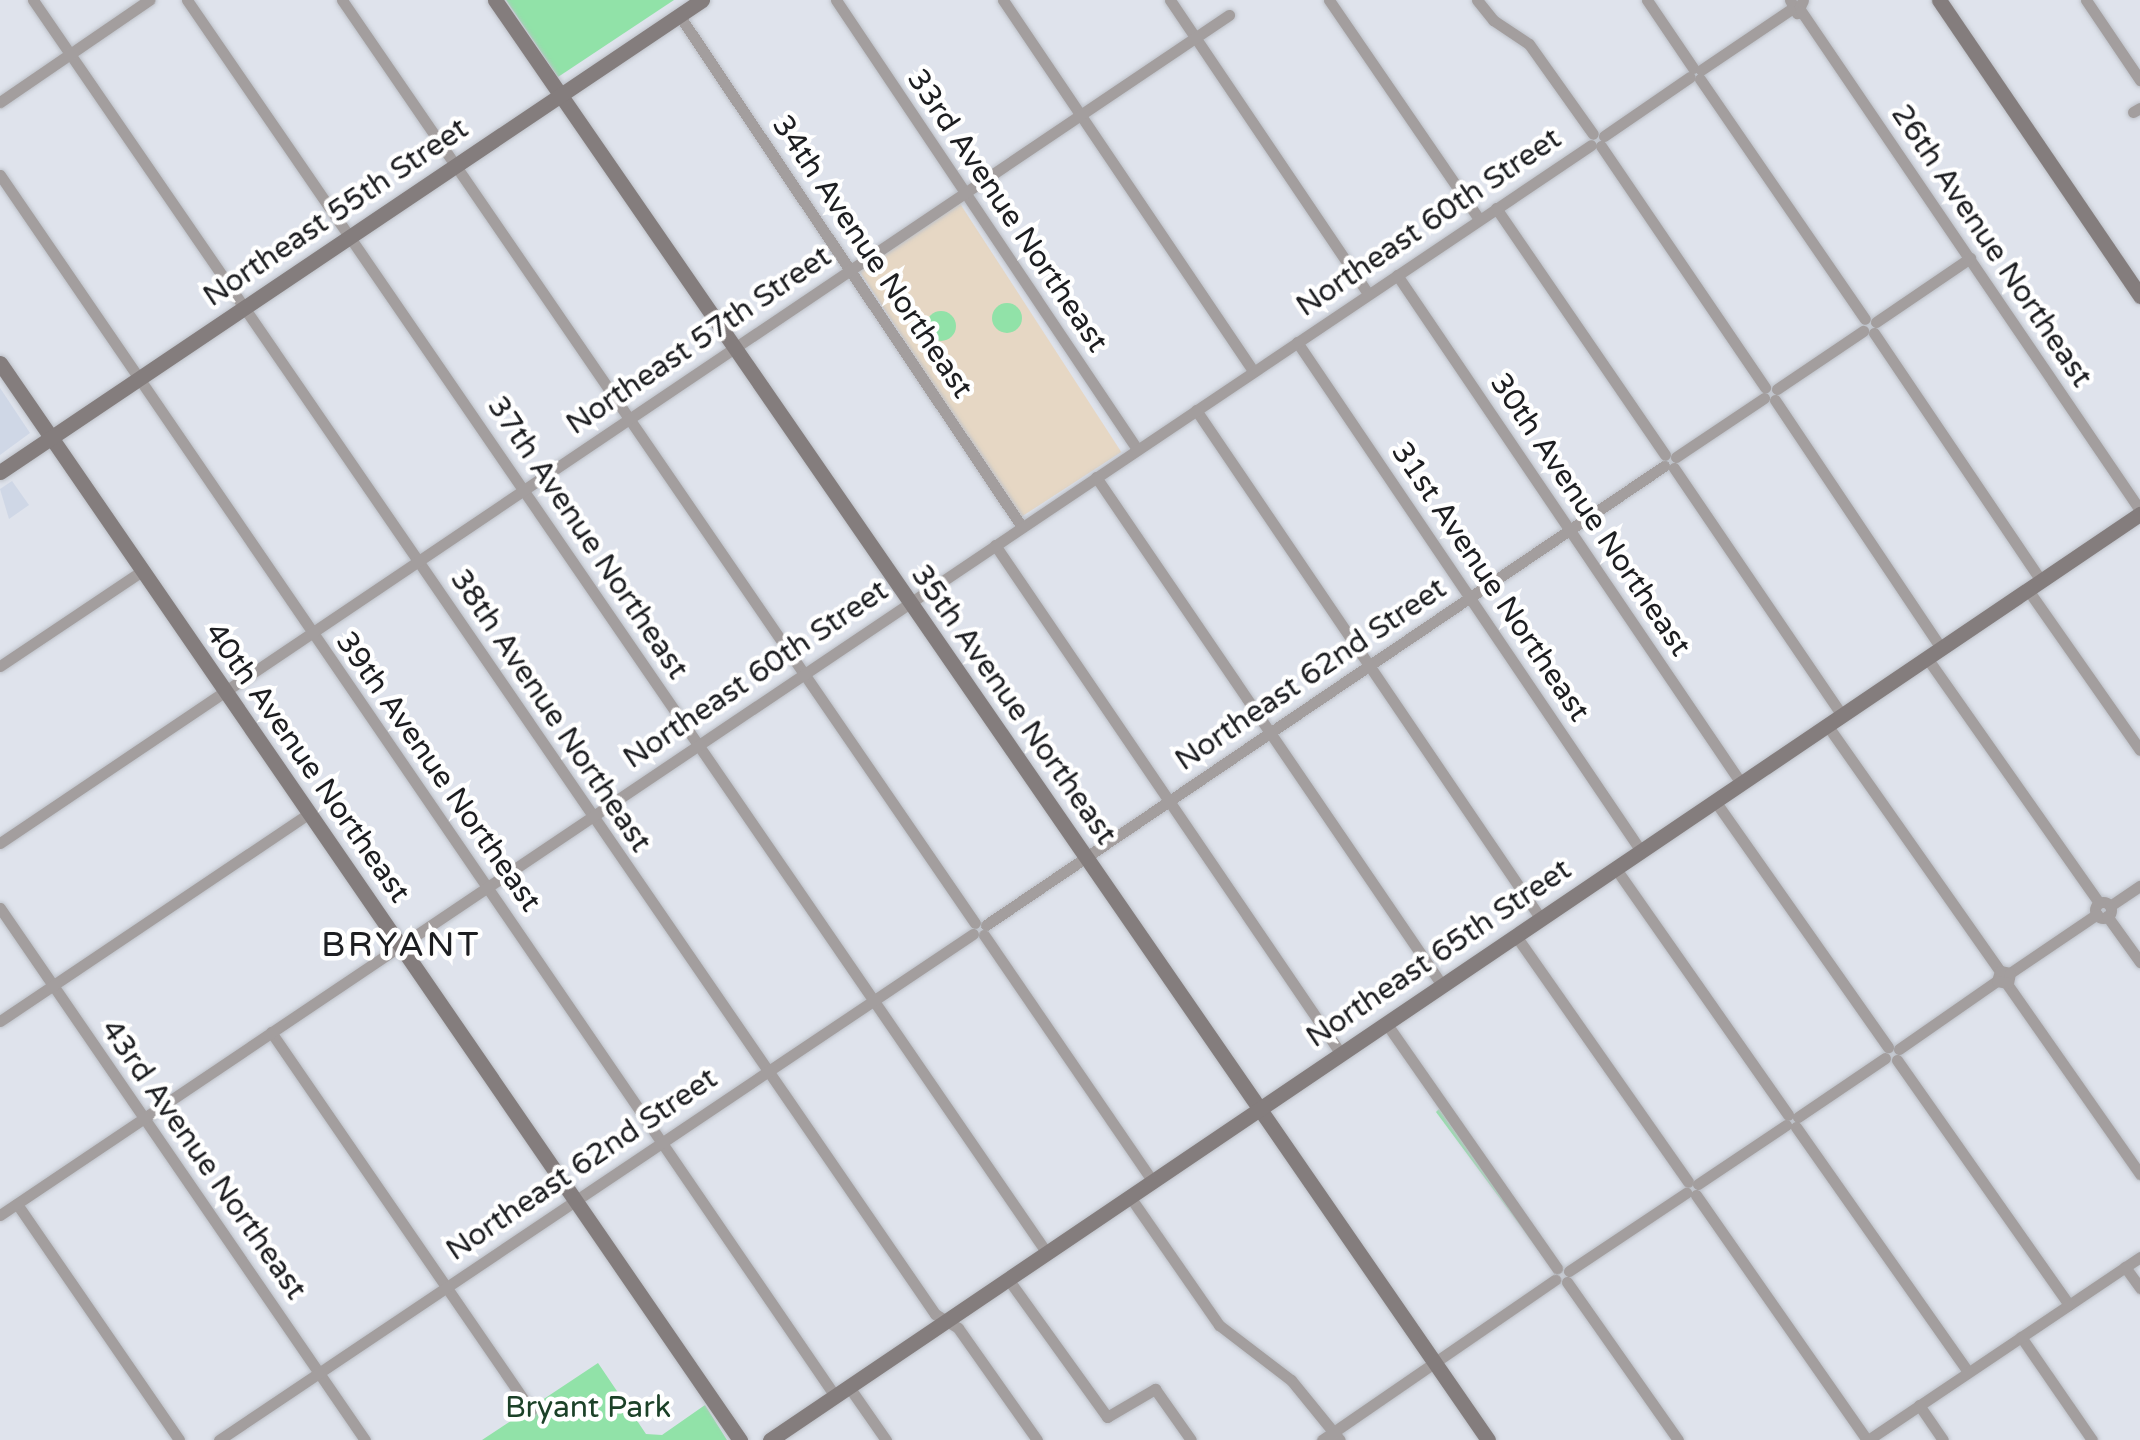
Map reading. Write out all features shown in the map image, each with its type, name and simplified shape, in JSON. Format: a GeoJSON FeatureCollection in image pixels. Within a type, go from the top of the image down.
{"type":"FeatureCollection","features":[{"type":"Feature","properties":{"kind":"main road","name":"35th Avenue Northeast"},"geometry":{"type":"LineString","coordinates":[[496,0],[1488,1440]]}},
{"type":"Feature","properties":{"kind":"main road","name":"Northeast 55th Street"},"geometry":{"type":"LineString","coordinates":[[0,472],[702,0]]}},
{"type":"Feature","properties":{"kind":"main road"},"geometry":{"type":"LineString","coordinates":[[1939,0],[2140,296]]}},
{"type":"Feature","properties":{"kind":"main road","name":"40th Avenue Northeast"},"geometry":{"type":"LineString","coordinates":[[0,363],[740,1440]]}},
{"type":"Feature","properties":{"kind":"main road","name":"Northeast 65th Street"},"geometry":{"type":"LineString","coordinates":[[770,1440],[2140,512]]}},
{"type":"Feature","properties":{"kind":"street","name":"38th Avenue Northeast"},"geometry":{"type":"LineString","coordinates":[[33,0],[768,1072],[946,1322],[958,1328],[1037,1440]]}},
{"type":"Feature","properties":{"kind":"street"},"geometry":{"type":"LineString","coordinates":[[0,102],[149,0]]}},
{"type":"Feature","properties":{"kind":"street","name":"37th Avenue Northeast"},"geometry":{"type":"LineString","coordinates":[[187,0],[1048,1253]]}},
{"type":"Feature","properties":{"kind":"street"},"geometry":{"type":"LineString","coordinates":[[342,0],[1152,1182]]}},
{"type":"Feature","properties":{"kind":"street","name":"33rd Avenue Northeast"},"geometry":{"type":"LineString","coordinates":[[836,0],[1138,449]]}},
{"type":"Feature","properties":{"kind":"street"},"geometry":{"type":"LineString","coordinates":[[1003,0],[1253,371]]}},
{"type":"Feature","properties":{"kind":"street"},"geometry":{"type":"LineString","coordinates":[[1170,0],[1368,294]]}},
{"type":"Feature","properties":{"kind":"street"},"geometry":{"type":"LineString","coordinates":[[1329,0],[1479,219]]}},
{"type":"Feature","properties":{"kind":"street"},"geometry":{"type":"LineString","coordinates":[[1477,0],[1493,20],[1529,44],[1597,140],[1770,394],[1934,653],[2140,962]]}},
{"type":"Feature","properties":{"kind":"street"},"geometry":{"type":"LineString","coordinates":[[1647,0],[1870,326],[2140,750]]}},
{"type":"Feature","properties":{"kind":"street"},"geometry":{"type":"LineString","coordinates":[[2086,0],[2140,80]]}},
{"type":"Feature","properties":{"kind":"street","name":"Northeast 60th Street"},"geometry":{"type":"LineString","coordinates":[[0,1215],[1798,4]]}},
{"type":"Feature","properties":{"kind":"street","name":"26th Avenue Northeast"},"geometry":{"type":"LineString","coordinates":[[1798,4],[2140,512]]}},
{"type":"Feature","properties":{"kind":"street","name":"34th Avenue Northeast"},"geometry":{"type":"LineString","coordinates":[[680,15],[1022,527]]}},
{"type":"Feature","properties":{"kind":"street","name":"Northeast 57th Street"},"geometry":{"type":"LineString","coordinates":[[0,843],[1228,15]]}},
{"type":"Feature","properties":{"kind":"street","name":"39th Avenue Northeast"},"geometry":{"type":"LineString","coordinates":[[0,175],[662,1142],[842,1392],[886,1440]]}},
{"type":"Feature","properties":{"kind":"street"},"geometry":{"type":"LineString","coordinates":[[1496,208],[1842,715]]}},
{"type":"Feature","properties":{"kind":"street","name":"Northeast 62nd Street"},"geometry":{"type":"LineString","coordinates":[[219,1440],[1086,859],[1970,258]]}},
{"type":"Feature","properties":{"kind":"street","name":"30th Avenue Northeast"},"geometry":{"type":"LineString","coordinates":[[1397,275],[1741,782]]}},
{"type":"Feature","properties":{"kind":"street","name":"31st Avenue Northeast"},"geometry":{"type":"LineString","coordinates":[[1297,342],[1641,851]]}},
{"type":"Feature","properties":{"kind":"street"},"geometry":{"type":"LineString","coordinates":[[1196,410],[1541,919]]}},
{"type":"Feature","properties":{"kind":"street"},"geometry":{"type":"LineString","coordinates":[[1096,477],[1442,985]]}},
{"type":"Feature","properties":{"kind":"street"},"geometry":{"type":"LineString","coordinates":[[995,544],[1341,1054]]}},
{"type":"Feature","properties":{"kind":"street"},"geometry":{"type":"LineString","coordinates":[[0,666],[142,571]]}},
{"type":"Feature","properties":{"kind":"street"},"geometry":{"type":"LineString","coordinates":[[1827,725],[2140,1174]]}},
{"type":"Feature","properties":{"kind":"street"},"geometry":{"type":"LineString","coordinates":[[1715,800],[2069,1305]]}},
{"type":"Feature","properties":{"kind":"street"},"geometry":{"type":"LineString","coordinates":[[0,1021],[309,812]]}},
{"type":"Feature","properties":{"kind":"street"},"geometry":{"type":"LineString","coordinates":[[1616,869],[1968,1372]]}},
{"type":"Feature","properties":{"kind":"street"},"geometry":{"type":"LineString","coordinates":[[1322,1440],[1337,1436],[1562,1275],[2140,886]]}},
{"type":"Feature","properties":{"kind":"street","name":"43rd Avenue Northeast"},"geometry":{"type":"LineString","coordinates":[[0,908],[365,1440]]}},
{"type":"Feature","properties":{"kind":"street"},"geometry":{"type":"LineString","coordinates":[[1516,936],[1868,1440],[2140,1257]]}},
{"type":"Feature","properties":{"kind":"street"},"geometry":{"type":"LineString","coordinates":[[1386,1023],[1678,1440]]}},
{"type":"Feature","properties":{"kind":"street"},"geometry":{"type":"LineString","coordinates":[[272,1032],[530,1410]]}},
{"type":"Feature","properties":{"kind":"street"},"geometry":{"type":"LineString","coordinates":[[1130,1197],[1229,1336],[1291,1380],[1337,1436]]}},
{"type":"Feature","properties":{"kind":"street"},"geometry":{"type":"LineString","coordinates":[[17,1204],[179,1440]]}},
{"type":"Feature","properties":{"kind":"street"},"geometry":{"type":"LineString","coordinates":[[2125,1267],[2140,1288]]}},
{"type":"Feature","properties":{"kind":"street"},"geometry":{"type":"LineString","coordinates":[[1008,1280],[1107,1417],[1155,1388],[1191,1440]]}},
{"type":"Feature","properties":{"kind":"street"},"geometry":{"type":"LineString","coordinates":[[2021,1337],[2092,1440]]}},
{"type":"Feature","properties":{"kind":"street"},"geometry":{"type":"LineString","coordinates":[[1919,1406],[1942,1440]]}},
{"type":"Feature","properties":{"kind":"shaded area"},"geometry":{"type":"Polygon","coordinates":[[[959,202],[1121,452],[1020,518],[858,268],[959,202]]]}},
{"type":"Feature","properties":{"kind":"shaded area"},"geometry":{"type":"Polygon","coordinates":[[[0,388],[30,433],[0,455],[0,388]]]}},
{"type":"Feature","properties":{"kind":"shaded area"},"geometry":{"type":"Polygon","coordinates":[[[12,481],[29,505],[9,519],[0,489],[12,481]]]}},
{"type":"Feature","properties":{"kind":"green space"},"geometry":{"type":"Polygon","coordinates":[[[506,0],[674,0],[558,77],[506,0]]]}},
{"type":"Feature","properties":{"kind":"green space"},"geometry":{"type":"Polygon","coordinates":[[[1007,303],[1018,307],[1022,318],[1018,329],[1007,333],[996,329],[992,318],[996,307],[1007,303]]]}},
{"type":"Feature","properties":{"kind":"green space"},"geometry":{"type":"Polygon","coordinates":[[[941,311],[952,315],[956,326],[952,337],[941,341],[930,337],[926,326],[930,315],[941,311]]]}},
{"type":"Feature","properties":{"kind":"green space"},"geometry":{"type":"Polygon","coordinates":[[[1439,1109],[1550,1266],[1436,1112],[1439,1109]]]}},
{"type":"Feature","properties":{"kind":"green space","name":"Bryant Park"},"geometry":{"type":"Polygon","coordinates":[[[598,1363],[646,1434],[662,1435],[705,1405],[727,1440],[482,1440],[598,1363]]]}},
{"type":"Feature","properties":{"kind":"district","name":"BRYANT"},"geometry":{"type":"Point","coordinates":[401,945]}}]}
